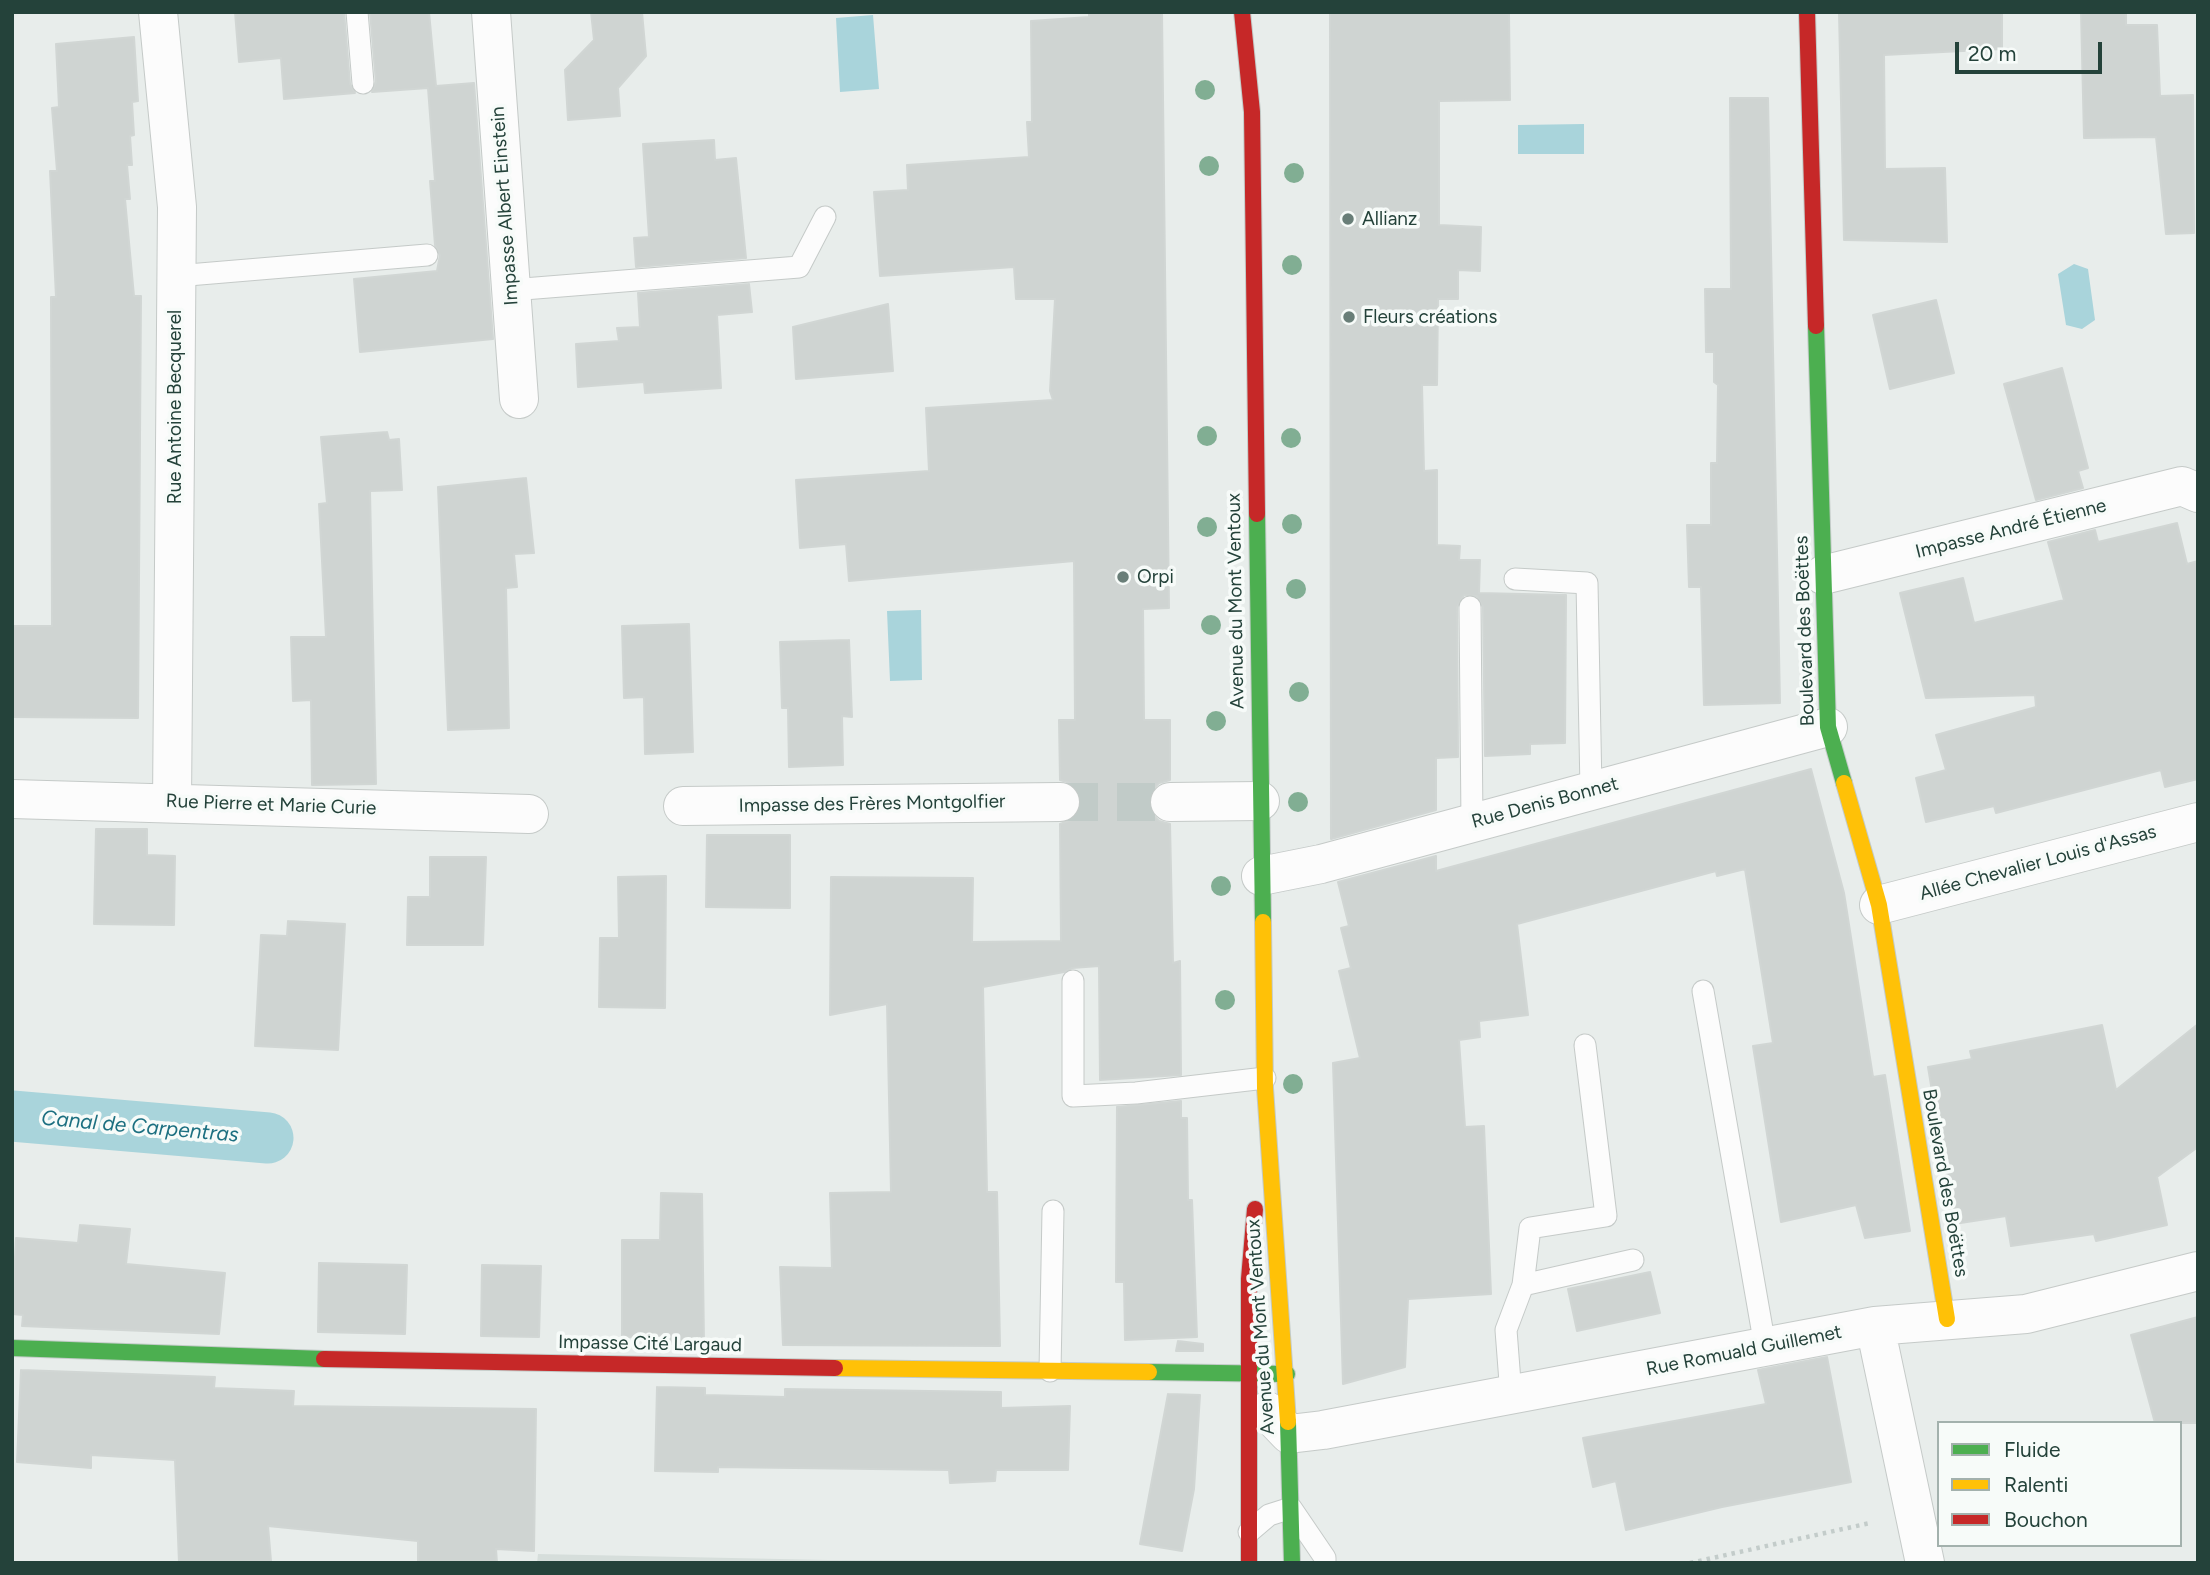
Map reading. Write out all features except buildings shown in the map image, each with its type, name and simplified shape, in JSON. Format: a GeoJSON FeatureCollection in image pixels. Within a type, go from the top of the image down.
{"type":"FeatureCollection","features":[{"type":"Feature","properties":{"kind":"street","name":"Rue Antoine Becquerel"},"geometry":{"type":"LineString","coordinates":[[158,12],[177,207],[172,802]]}},
{"type":"Feature","properties":{"kind":"street","name":"Impasse Albert Einstein"},"geometry":{"type":"LineString","coordinates":[[491,12],[519,399]]}},
{"type":"Feature","properties":{"kind":"street","name":"Avenue du Mont Ventoux"},"geometry":{"type":"LineString","coordinates":[[1242,12],[1252,112],[1265,1083],[1266,1374],[1249,1532],[1249,1563]]}},
{"type":"Feature","properties":{"kind":"street","name":"Boulevard des Boëttes"},"geometry":{"type":"LineString","coordinates":[[1807,12],[1828,727],[1879,905],[1947,1319]]}},
{"type":"Feature","properties":{"kind":"street","name":"Avenue du Mont Ventoux"},"geometry":{"type":"LineString","coordinates":[[1252,112],[1262,37]]}},
{"type":"Feature","properties":{"kind":"street","name":"Impasse André Étienne"},"geometry":{"type":"LineString","coordinates":[[1823,575],[2182,486],[2198,493]]}},
{"type":"Feature","properties":{"kind":"street","name":"Rue Denis Bonnet"},"geometry":{"type":"LineString","coordinates":[[1261,876],[1321,864],[1828,727]]}},
{"type":"Feature","properties":{"kind":"street","name":"Rue Pierre et Marie Curie"},"geometry":{"type":"LineString","coordinates":[[12,799],[529,814]]}},
{"type":"Feature","properties":{"kind":"street","name":"Impasse des Frères Montgolfier"},"geometry":{"type":"LineString","coordinates":[[683,806],[1060,802]]}},
{"type":"Feature","properties":{"kind":"street"},"geometry":{"type":"LineString","coordinates":[[1170,802],[1260,802]]}},
{"type":"Feature","properties":{"kind":"street","name":"Allée Chevalier Louis d'Assas"},"geometry":{"type":"LineString","coordinates":[[1879,905],[2198,822]]}},
{"type":"Feature","properties":{"kind":"street","name":"Avenue du Mont Ventoux"},"geometry":{"type":"LineString","coordinates":[[1253,1243],[1265,1083]]}},
{"type":"Feature","properties":{"kind":"street"},"geometry":{"type":"LineString","coordinates":[[1253,1243],[1261,1278],[1266,1374],[1263,1405],[1270,1418],[1289,1434]]}},
{"type":"Feature","properties":{"kind":"street","name":"Rue Romuald Guillemet"},"geometry":{"type":"LineString","coordinates":[[1289,1434],[1875,1326],[2026,1314],[2198,1271]]}},
{"type":"Feature","properties":{"kind":"street"},"geometry":{"type":"LineString","coordinates":[[1875,1326],[1925,1563]]}},
{"type":"Feature","properties":{"kind":"street","name":"Impasse Cité Largaud"},"geometry":{"type":"LineString","coordinates":[[12,1349],[415,1362],[1266,1374]]}},
{"type":"Feature","properties":{"kind":"street","name":"Avenue du Mont Ventoux"},"geometry":{"type":"LineString","coordinates":[[1289,1434],[1292,1563]]}},
{"type":"Feature","properties":{"kind":"lane"},"geometry":{"type":"LineString","coordinates":[[357,12],[363,83]]}},
{"type":"Feature","properties":{"kind":"lane"},"geometry":{"type":"LineString","coordinates":[[511,290],[799,267],[825,217]]}},
{"type":"Feature","properties":{"kind":"lane"},"geometry":{"type":"LineString","coordinates":[[176,276],[427,255]]}},
{"type":"Feature","properties":{"kind":"lane"},"geometry":{"type":"LineString","coordinates":[[1515,579],[1587,583],[1591,790]]}},
{"type":"Feature","properties":{"kind":"lane"},"geometry":{"type":"LineString","coordinates":[[1470,607],[1472,822]]}},
{"type":"Feature","properties":{"kind":"lane"},"geometry":{"type":"LineString","coordinates":[[1073,981],[1073,1096],[1265,1083]]}},
{"type":"Feature","properties":{"kind":"lane"},"geometry":{"type":"LineString","coordinates":[[1703,991],[1765,1346]]}},
{"type":"Feature","properties":{"kind":"lane"},"geometry":{"type":"LineString","coordinates":[[1511,1395],[1506,1330],[1523,1285],[1530,1228],[1606,1216],[1586,1045]]}},
{"type":"Feature","properties":{"kind":"lane"},"geometry":{"type":"LineString","coordinates":[[1050,1371],[1053,1211]]}},
{"type":"Feature","properties":{"kind":"lane"},"geometry":{"type":"LineString","coordinates":[[1523,1285],[1633,1260]]}},
{"type":"Feature","properties":{"kind":"lane"},"geometry":{"type":"LineString","coordinates":[[1249,1532],[1269,1515],[1291,1507],[1325,1558],[1325,1563]]}},
{"type":"Feature","properties":{"kind":"path"},"geometry":{"type":"LineString","coordinates":[[1690,1563],[1916,1513]]}},
{"type":"Feature","properties":{"kind":"shaded area"},"geometry":{"type":"Polygon","coordinates":[[[538,1554],[828,1560],[1194,1561],[537,1563],[538,1554]]]}},
{"type":"Feature","properties":{"kind":"water"},"geometry":{"type":"Polygon","coordinates":[[[873,15],[879,89],[840,92],[836,18],[873,15]]]}},
{"type":"Feature","properties":{"kind":"water"},"geometry":{"type":"Polygon","coordinates":[[[1584,124],[1584,154],[1518,154],[1518,125],[1584,124]]]}},
{"type":"Feature","properties":{"kind":"water"},"geometry":{"type":"Polygon","coordinates":[[[2074,264],[2088,269],[2095,320],[2082,329],[2066,325],[2058,274],[2074,264]]]}},
{"type":"Feature","properties":{"kind":"water"},"geometry":{"type":"Polygon","coordinates":[[[921,610],[922,680],[890,681],[887,611],[921,610]]]}},
{"type":"Feature","properties":{"kind":"waterway","name":"Canal de Carpentras"},"geometry":{"type":"LineString","coordinates":[[12,1116],[268,1138]]}},
{"type":"Feature","properties":{"kind":"tunnel"},"geometry":{"type":"LineString","coordinates":[[1060,802],[1170,802]]}},
{"type":"Feature","properties":{"kind":"traffic: fast"},"geometry":{"type":"LineString","coordinates":[[1816,326],[1828,727],[1844,783]]}},
{"type":"Feature","properties":{"kind":"traffic: fast"},"geometry":{"type":"LineString","coordinates":[[1257,514],[1263,922]]}},
{"type":"Feature","properties":{"kind":"traffic: fast"},"geometry":{"type":"LineString","coordinates":[[12,1348],[324,1359]]}},
{"type":"Feature","properties":{"kind":"traffic: fast"},"geometry":{"type":"LineString","coordinates":[[1149,1372],[1287,1374]]}},
{"type":"Feature","properties":{"kind":"traffic: fast"},"geometry":{"type":"LineString","coordinates":[[1288,1422],[1292,1563]]}},
{"type":"Feature","properties":{"kind":"traffic: slow"},"geometry":{"type":"LineString","coordinates":[[1844,783],[1879,905],[1947,1319]]}},
{"type":"Feature","properties":{"kind":"traffic: slow"},"geometry":{"type":"LineString","coordinates":[[1263,922],[1265,1088],[1288,1422]]}},
{"type":"Feature","properties":{"kind":"traffic: slow"},"geometry":{"type":"LineString","coordinates":[[835,1368],[1149,1372]]}},
{"type":"Feature","properties":{"kind":"traffic: jam"},"geometry":{"type":"LineString","coordinates":[[1242,12],[1252,112],[1257,514]]}},
{"type":"Feature","properties":{"kind":"traffic: jam"},"geometry":{"type":"LineString","coordinates":[[1807,12],[1816,326]]}},
{"type":"Feature","properties":{"kind":"traffic: jam"},"geometry":{"type":"LineString","coordinates":[[1249,1563],[1249,1279],[1255,1209]]}},
{"type":"Feature","properties":{"kind":"traffic: jam"},"geometry":{"type":"LineString","coordinates":[[324,1359],[835,1368]]}},
{"type":"Feature","properties":{"kind":"place","name":"Allianz"},"geometry":{"type":"Point","coordinates":[1348,219]}},
{"type":"Feature","properties":{"kind":"place","name":"Fleurs créations"},"geometry":{"type":"Point","coordinates":[1349,317]}},
{"type":"Feature","properties":{"kind":"place","name":"Orpi"},"geometry":{"type":"Point","coordinates":[1123,577]}}]}
